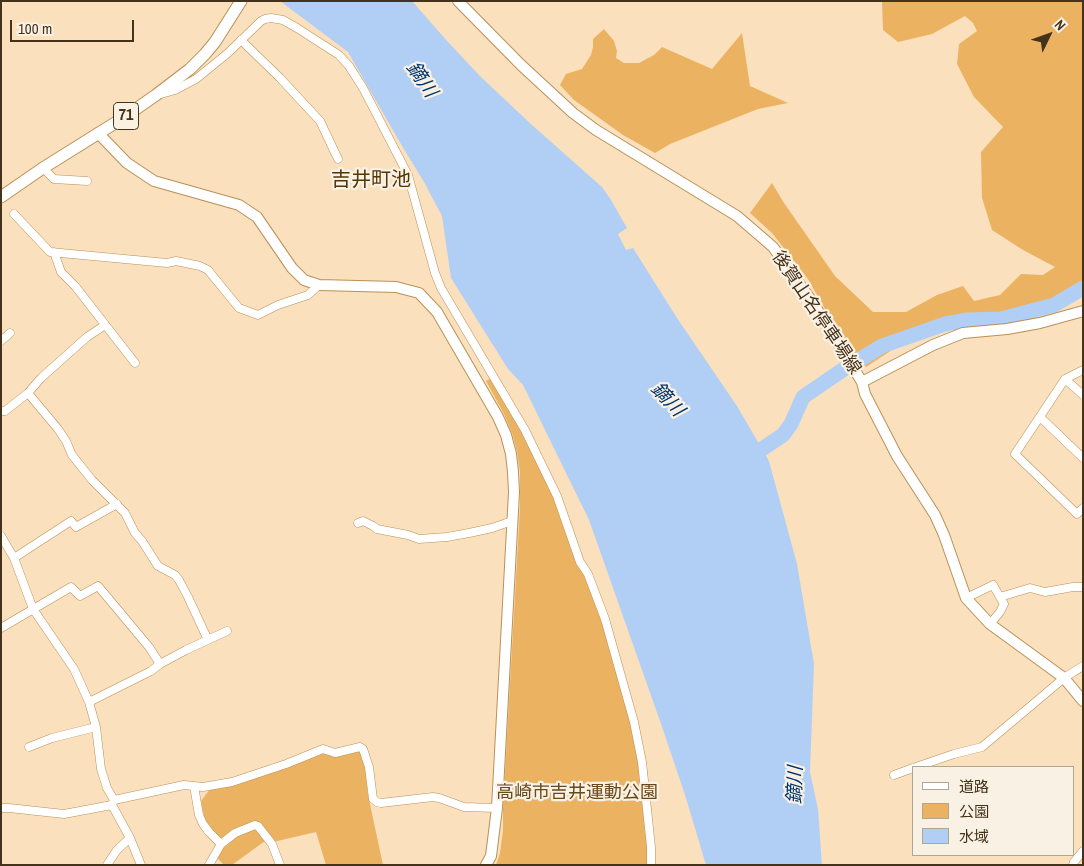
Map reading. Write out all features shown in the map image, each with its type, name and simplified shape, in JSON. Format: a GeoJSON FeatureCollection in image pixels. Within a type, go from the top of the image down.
{"type":"FeatureCollection","features":[{"type":"Feature","properties":{"kind":"main road","name":"71"},"geometry":{"type":"LineString","coordinates":[[1,197],[156,95],[199,61],[215,42],[242,1]]}},
{"type":"Feature","properties":{"kind":"street","name":"後賀山名停車場線"},"geometry":{"type":"LineString","coordinates":[[458,1],[521,65],[573,113],[596,130],[737,216],[773,247],[813,302],[862,382],[865,394],[897,456],[944,534],[966,598],[990,624],[1064,678],[1083,701]]}},
{"type":"Feature","properties":{"kind":"street"},"geometry":{"type":"LineString","coordinates":[[156,95],[175,90],[196,79],[228,53],[261,21],[271,18],[283,20],[298,28],[339,55],[349,66],[363,88],[408,175],[435,273],[441,288],[524,430],[557,496],[580,562],[588,574],[605,619],[634,722],[642,762],[651,865]]}},
{"type":"Feature","properties":{"kind":"street"},"geometry":{"type":"LineString","coordinates":[[241,40],[320,121],[338,158]]}},
{"type":"Feature","properties":{"kind":"street"},"geometry":{"type":"LineString","coordinates":[[98,134],[127,163],[154,181],[239,205],[257,217],[292,268],[304,280],[319,285],[396,286],[419,293],[437,312],[498,417],[506,435],[514,472],[496,808],[491,856],[486,865]]}},
{"type":"Feature","properties":{"kind":"street"},"geometry":{"type":"LineString","coordinates":[[43,168],[54,179],[87,182]]}},
{"type":"Feature","properties":{"kind":"street"},"geometry":{"type":"LineString","coordinates":[[14,214],[50,252],[167,263],[176,261],[200,266],[208,270],[238,308],[258,315],[278,305],[308,295],[319,285]]}},
{"type":"Feature","properties":{"kind":"street"},"geometry":{"type":"LineString","coordinates":[[54,252],[61,272],[75,286],[135,363]]}},
{"type":"Feature","properties":{"kind":"street"},"geometry":{"type":"LineString","coordinates":[[862,382],[933,345],[963,333],[1007,329],[1040,323],[1083,310]]}},
{"type":"Feature","properties":{"kind":"street"},"geometry":{"type":"LineString","coordinates":[[1,410],[5,411],[28,393],[41,378],[87,337],[105,325]]}},
{"type":"Feature","properties":{"kind":"street"},"geometry":{"type":"LineString","coordinates":[[1,341],[10,333]]}},
{"type":"Feature","properties":{"kind":"street"},"geometry":{"type":"LineString","coordinates":[[1083,370],[1065,379],[1015,454],[1077,514],[1083,508]]}},
{"type":"Feature","properties":{"kind":"street"},"geometry":{"type":"LineString","coordinates":[[1065,379],[1083,395]]}},
{"type":"Feature","properties":{"kind":"street"},"geometry":{"type":"LineString","coordinates":[[28,393],[58,429],[72,455],[92,480],[125,513],[135,533],[158,566],[175,575],[183,585],[208,640]]}},
{"type":"Feature","properties":{"kind":"street"},"geometry":{"type":"LineString","coordinates":[[1040,417],[1083,458]]}},
{"type":"Feature","properties":{"kind":"street"},"geometry":{"type":"LineString","coordinates":[[14,558],[71,522],[76,527],[118,504]]}},
{"type":"Feature","properties":{"kind":"street"},"geometry":{"type":"LineString","coordinates":[[358,523],[364,521],[376,529],[419,539],[470,533],[512,521]]}},
{"type":"Feature","properties":{"kind":"street"},"geometry":{"type":"LineString","coordinates":[[1,536],[14,558],[33,609],[74,668],[89,702],[96,727],[101,769],[107,788],[141,865]]}},
{"type":"Feature","properties":{"kind":"street"},"geometry":{"type":"LineString","coordinates":[[966,598],[992,584],[1004,604],[990,624]]}},
{"type":"Feature","properties":{"kind":"street"},"geometry":{"type":"LineString","coordinates":[[1,628],[71,587],[80,596],[98,586],[149,647],[160,664]]}},
{"type":"Feature","properties":{"kind":"street"},"geometry":{"type":"LineString","coordinates":[[1000,597],[1030,588],[1045,592],[1083,587]]}},
{"type":"Feature","properties":{"kind":"street"},"geometry":{"type":"LineString","coordinates":[[89,702],[151,671],[160,664],[228,631]]}},
{"type":"Feature","properties":{"kind":"street"},"geometry":{"type":"LineString","coordinates":[[919,766],[982,747],[1064,678],[1083,666]]}},
{"type":"Feature","properties":{"kind":"street"},"geometry":{"type":"LineString","coordinates":[[29,747],[52,738],[96,727]]}},
{"type":"Feature","properties":{"kind":"street"},"geometry":{"type":"LineString","coordinates":[[1,808],[18,808],[64,814],[184,785],[203,787],[232,782],[323,749],[335,753],[360,747],[364,749],[369,767],[373,799],[376,802],[433,797],[464,806],[496,808]]}},
{"type":"Feature","properties":{"kind":"street"},"geometry":{"type":"LineString","coordinates":[[894,774],[912,768]]}},
{"type":"Feature","properties":{"kind":"street"},"geometry":{"type":"LineString","coordinates":[[194,786],[199,815],[203,824],[221,844]]}},
{"type":"Feature","properties":{"kind":"street"},"geometry":{"type":"LineString","coordinates":[[209,865],[221,844],[235,833],[255,825],[258,826],[272,844],[280,865]]}},
{"type":"Feature","properties":{"kind":"street"},"geometry":{"type":"LineString","coordinates":[[107,865],[130,838]]}},
{"type":"Feature","properties":{"kind":"street"},"geometry":{"type":"LineString","coordinates":[[1073,865],[1083,852]]}},
{"type":"Feature","properties":{"kind":"green space"},"geometry":{"type":"Polygon","coordinates":[[[882,1],[1083,1],[1083,296],[1066,301],[1023,306],[904,342],[866,367],[838,332],[808,279],[772,233],[750,213],[772,183],[835,276],[873,312],[906,312],[937,295],[963,286],[974,301],[1000,295],[1021,274],[1043,275],[1055,267],[1023,250],[992,230],[982,198],[981,152],[1003,127],[974,97],[957,64],[959,44],[977,31],[973,23],[965,16],[932,34],[898,42],[883,30],[882,1]]]}},
{"type":"Feature","properties":{"kind":"green space"},"geometry":{"type":"Polygon","coordinates":[[[604,29],[614,41],[617,51],[616,58],[624,63],[639,63],[654,55],[662,47],[712,69],[742,33],[750,86],[788,103],[758,109],[670,144],[655,153],[623,135],[574,100],[560,85],[566,74],[582,69],[591,55],[593,39],[604,29]]]}},
{"type":"Feature","properties":{"kind":"green space","name":"高崎市吉井運動公園"},"geometry":{"type":"Polygon","coordinates":[[[495,376],[526,429],[583,560],[592,573],[608,619],[638,721],[646,762],[651,802],[654,865],[496,865],[500,853],[503,830],[520,507],[520,472],[512,433],[486,381],[495,376]]]}},
{"type":"Feature","properties":{"kind":"green space"},"geometry":{"type":"Polygon","coordinates":[[[361,751],[383,865],[326,865],[316,832],[273,842],[269,838],[232,865],[224,865],[218,859],[217,854],[223,839],[218,838],[206,825],[201,801],[210,789],[323,752],[335,755],[361,751]]]}},
{"type":"Feature","properties":{"kind":"water","name":"鏑川"},"geometry":{"type":"Polygon","coordinates":[[[280,1],[412,1],[481,77],[602,187],[611,200],[627,228],[618,234],[626,250],[633,248],[677,318],[737,406],[769,461],[797,564],[814,664],[810,772],[818,809],[822,865],[706,865],[660,721],[589,520],[523,385],[508,369],[451,278],[442,216],[348,52],[280,1]]]}},
{"type":"Feature","properties":{"kind":"waterway"},"geometry":{"type":"LineString","coordinates":[[859,360],[882,346],[945,324],[967,320],[1001,319],[1054,305],[1083,288]]}},
{"type":"Feature","properties":{"kind":"waterway"},"geometry":{"type":"LineString","coordinates":[[746,462],[783,435],[791,424],[803,397],[844,369]]}},
{"type":"Feature","properties":{"kind":"district","name":"吉井町池"},"geometry":{"type":"Point","coordinates":[371,181]}}]}
